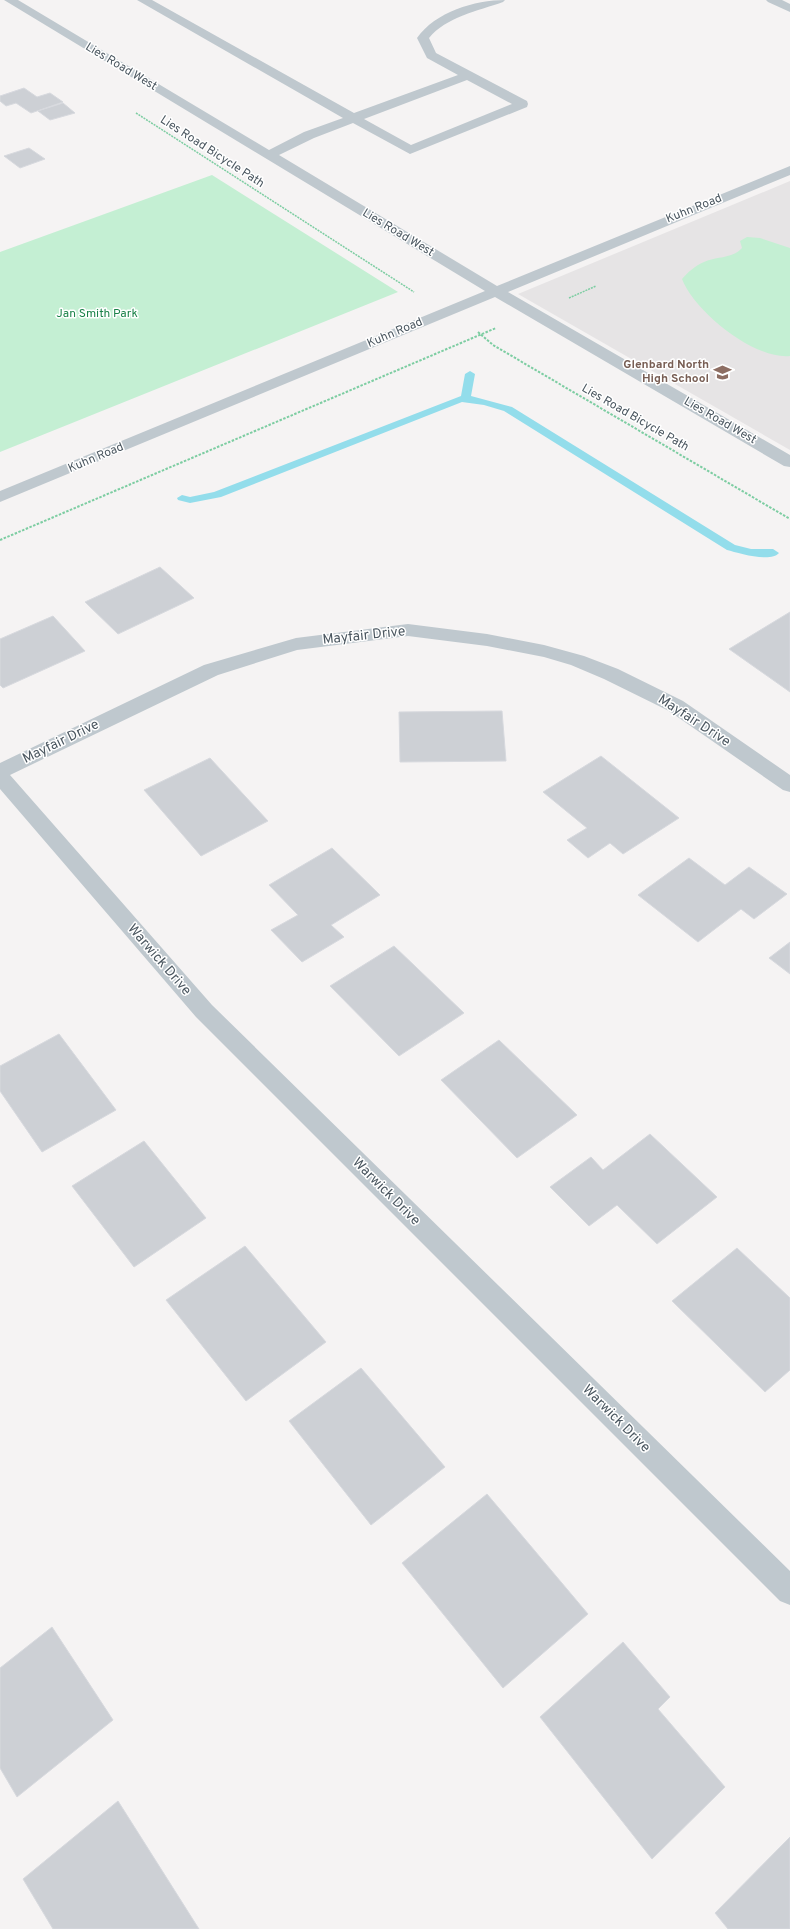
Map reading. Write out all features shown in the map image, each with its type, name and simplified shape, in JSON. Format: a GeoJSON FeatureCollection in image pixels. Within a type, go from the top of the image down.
{"type":"FeatureCollection","features":[{"type":"Feature","properties":{"kind":"street","name":"Lies Road West"},"geometry":{"type":"LineString","coordinates":[[10,0],[495,291],[790,462]]}},
{"type":"Feature","properties":{"kind":"street"},"geometry":{"type":"LineString","coordinates":[[143,0],[410,150],[522,104],[431,55],[423,38],[428,31],[437,24],[499,0]]}},
{"type":"Feature","properties":{"kind":"street"},"geometry":{"type":"LineString","coordinates":[[772,0],[790,8]]}},
{"type":"Feature","properties":{"kind":"street"},"geometry":{"type":"LineString","coordinates":[[269,156],[309,135],[468,75]]}},
{"type":"Feature","properties":{"kind":"street","name":"Kuhn Road"},"geometry":{"type":"LineString","coordinates":[[0,497],[495,291],[789,172]]}},
{"type":"Feature","properties":{"kind":"street","name":"Mayfair Drive"},"geometry":{"type":"LineString","coordinates":[[0,771],[211,670],[296,644],[408,630],[487,640],[544,651],[577,660],[610,674],[676,706],[790,785]]}},
{"type":"Feature","properties":{"kind":"street","name":"Warwick Drive"},"geometry":{"type":"LineString","coordinates":[[0,776],[204,1012],[790,1591]]}},
{"type":"Feature","properties":{"kind":"path","name":"Lies Road Bicycle Path"},"geometry":{"type":"LineString","coordinates":[[133,111],[185,146],[418,294]]}},
{"type":"Feature","properties":{"kind":"path"},"geometry":{"type":"LineString","coordinates":[[0,540],[497,328]]}},
{"type":"Feature","properties":{"kind":"path","name":"Lies Road Bicycle Path"},"geometry":{"type":"LineString","coordinates":[[474,329],[494,345],[790,519]]}},
{"type":"Feature","properties":{"kind":"shaded area","name":"Glenbard North High School"},"geometry":{"type":"Polygon","coordinates":[[[790,181],[790,450],[518,294],[790,181]]]}},
{"type":"Feature","properties":{"kind":"green space","name":"Jan Smith Park"},"geometry":{"type":"Polygon","coordinates":[[[212,175],[398,292],[0,452],[0,252],[212,175]]]}},
{"type":"Feature","properties":{"kind":"green space"},"geometry":{"type":"Polygon","coordinates":[[[747,237],[760,238],[790,248],[790,356],[776,355],[760,350],[743,342],[727,331],[699,305],[689,292],[682,279],[692,269],[709,260],[729,256],[738,252],[742,248],[740,241],[747,237]]]}},
{"type":"Feature","properties":{"kind":"building"},"geometry":{"type":"Polygon","coordinates":[[[24,88],[37,97],[50,93],[63,102],[31,113],[16,103],[6,106],[0,101],[0,96],[24,88]]]}},
{"type":"Feature","properties":{"kind":"building"},"geometry":{"type":"Polygon","coordinates":[[[63,103],[75,113],[50,120],[38,111],[63,103]]]}},
{"type":"Feature","properties":{"kind":"building"},"geometry":{"type":"Polygon","coordinates":[[[29,148],[45,159],[20,168],[4,156],[29,148]]]}},
{"type":"Feature","properties":{"kind":"building"},"geometry":{"type":"Polygon","coordinates":[[[160,567],[194,598],[118,634],[85,602],[160,567]]]}},
{"type":"Feature","properties":{"kind":"building"},"geometry":{"type":"Polygon","coordinates":[[[790,612],[790,692],[729,649],[790,612]]]}},
{"type":"Feature","properties":{"kind":"building"},"geometry":{"type":"Polygon","coordinates":[[[53,616],[85,651],[3,688],[0,685],[0,639],[53,616]]]}},
{"type":"Feature","properties":{"kind":"building"},"geometry":{"type":"Polygon","coordinates":[[[502,711],[506,761],[400,762],[399,712],[502,711]]]}},
{"type":"Feature","properties":{"kind":"building"},"geometry":{"type":"Polygon","coordinates":[[[601,756],[679,818],[623,854],[610,843],[588,858],[567,840],[587,828],[543,792],[601,756]]]}},
{"type":"Feature","properties":{"kind":"building"},"geometry":{"type":"Polygon","coordinates":[[[210,758],[268,821],[201,856],[144,790],[210,758]]]}},
{"type":"Feature","properties":{"kind":"building"},"geometry":{"type":"Polygon","coordinates":[[[332,848],[380,895],[331,925],[344,937],[302,962],[271,930],[298,915],[269,885],[332,848]]]}},
{"type":"Feature","properties":{"kind":"building"},"geometry":{"type":"Polygon","coordinates":[[[689,858],[725,885],[749,867],[787,894],[754,919],[741,909],[698,942],[638,895],[689,858]]]}},
{"type":"Feature","properties":{"kind":"building"},"geometry":{"type":"Polygon","coordinates":[[[790,942],[790,974],[769,958],[790,942]]]}},
{"type":"Feature","properties":{"kind":"building"},"geometry":{"type":"Polygon","coordinates":[[[394,946],[464,1013],[399,1056],[330,986],[394,946]]]}},
{"type":"Feature","properties":{"kind":"building"},"geometry":{"type":"Polygon","coordinates":[[[59,1034],[116,1110],[42,1152],[0,1091],[0,1066],[59,1034]]]}},
{"type":"Feature","properties":{"kind":"building"},"geometry":{"type":"Polygon","coordinates":[[[499,1040],[577,1115],[517,1158],[441,1080],[499,1040]]]}},
{"type":"Feature","properties":{"kind":"building"},"geometry":{"type":"Polygon","coordinates":[[[650,1134],[717,1197],[657,1244],[617,1205],[589,1226],[550,1187],[591,1157],[603,1170],[650,1134]]]}},
{"type":"Feature","properties":{"kind":"building"},"geometry":{"type":"Polygon","coordinates":[[[144,1141],[206,1218],[134,1267],[72,1186],[144,1141]]]}},
{"type":"Feature","properties":{"kind":"building"},"geometry":{"type":"Polygon","coordinates":[[[245,1246],[326,1342],[246,1401],[166,1300],[245,1246]]]}},
{"type":"Feature","properties":{"kind":"building"},"geometry":{"type":"Polygon","coordinates":[[[737,1248],[790,1298],[790,1370],[765,1392],[672,1301],[737,1248]]]}},
{"type":"Feature","properties":{"kind":"building"},"geometry":{"type":"Polygon","coordinates":[[[361,1368],[445,1467],[371,1525],[289,1421],[361,1368]]]}},
{"type":"Feature","properties":{"kind":"building"},"geometry":{"type":"Polygon","coordinates":[[[487,1494],[588,1614],[503,1688],[402,1563],[487,1494]]]}},
{"type":"Feature","properties":{"kind":"building"},"geometry":{"type":"Polygon","coordinates":[[[52,1627],[113,1720],[17,1797],[0,1768],[0,1668],[52,1627]]]}},
{"type":"Feature","properties":{"kind":"building"},"geometry":{"type":"Polygon","coordinates":[[[623,1642],[670,1697],[658,1709],[725,1787],[652,1859],[540,1717],[623,1642]]]}},
{"type":"Feature","properties":{"kind":"building"},"geometry":{"type":"Polygon","coordinates":[[[118,1801],[199,1929],[53,1929],[23,1879],[118,1801]]]}},
{"type":"Feature","properties":{"kind":"building"},"geometry":{"type":"Polygon","coordinates":[[[790,1837],[790,1929],[728,1929],[715,1913],[790,1837]]]}},
{"type":"Feature","properties":{"kind":"waterway"},"geometry":{"type":"LineString","coordinates":[[465,399],[470,374]]}},
{"type":"Feature","properties":{"kind":"waterway"},"geometry":{"type":"LineString","coordinates":[[182,498],[190,500],[217,495],[461,399],[473,400],[491,403],[508,409],[731,548],[751,553],[773,553]]}},
{"type":"Feature","properties":{"kind":"place","name":"Glenbard North High School"},"geometry":{"type":"Point","coordinates":[722,372]}}]}
